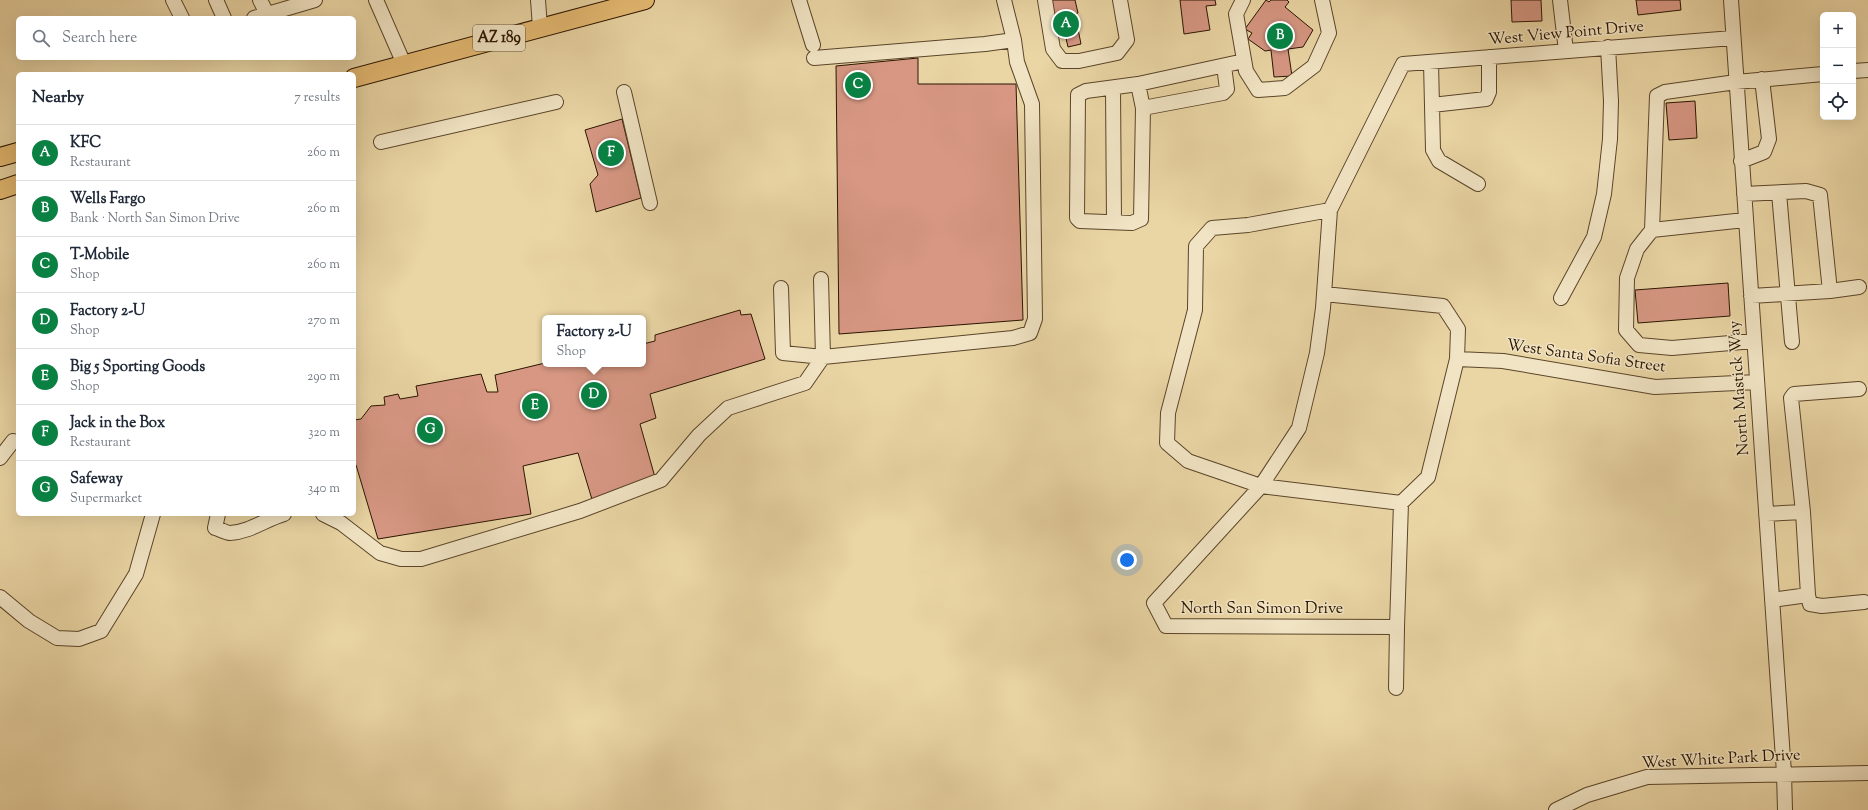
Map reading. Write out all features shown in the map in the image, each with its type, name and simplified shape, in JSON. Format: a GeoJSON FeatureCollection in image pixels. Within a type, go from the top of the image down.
{"type":"FeatureCollection","features":[{"type":"Feature","properties":{"kind":"main road","name":"AZ 189"},"geometry":{"type":"LineString","coordinates":[[356,77],[645,0]]}},
{"type":"Feature","properties":{"kind":"main road"},"geometry":{"type":"LineString","coordinates":[[0,156],[16,152]]}},
{"type":"Feature","properties":{"kind":"main road"},"geometry":{"type":"LineString","coordinates":[[0,190],[16,185]]}},
{"type":"Feature","properties":{"kind":"street"},"geometry":{"type":"LineString","coordinates":[[173,0],[181,16]]}},
{"type":"Feature","properties":{"kind":"street"},"geometry":{"type":"LineString","coordinates":[[216,0],[223,16]]}},
{"type":"Feature","properties":{"kind":"street"},"geometry":{"type":"LineString","coordinates":[[260,0],[260,16],[298,2],[315,0]]}},
{"type":"Feature","properties":{"kind":"street"},"geometry":{"type":"LineString","coordinates":[[376,0],[404,64]]}},
{"type":"Feature","properties":{"kind":"street"},"geometry":{"type":"LineString","coordinates":[[538,0],[540,27]]}},
{"type":"Feature","properties":{"kind":"street"},"geometry":{"type":"LineString","coordinates":[[799,0],[814,51],[985,44],[1014,40]]}},
{"type":"Feature","properties":{"kind":"street"},"geometry":{"type":"LineString","coordinates":[[781,288],[783,353],[823,357],[1013,338],[1030,333],[1035,319],[1032,104],[1017,62],[1014,40],[1004,0]]}},
{"type":"Feature","properties":{"kind":"street"},"geometry":{"type":"LineString","coordinates":[[1045,0],[1053,49],[1062,62],[1079,62],[1117,53],[1127,40],[1120,0]]}},
{"type":"Feature","properties":{"kind":"street"},"geometry":{"type":"LineString","coordinates":[[1243,0],[1236,14],[1246,71],[1258,90],[1285,88],[1314,66],[1329,33],[1322,0]]}},
{"type":"Feature","properties":{"kind":"street"},"geometry":{"type":"LineString","coordinates":[[1560,0],[1566,51]]}},
{"type":"Feature","properties":{"kind":"street","name":"North Mastick Way"},"geometry":{"type":"LineString","coordinates":[[1731,0],[1784,774],[1785,810]]}},
{"type":"Feature","properties":{"kind":"street","name":"West View Point Drive"},"geometry":{"type":"LineString","coordinates":[[1403,64],[1733,38]]}},
{"type":"Feature","properties":{"kind":"street"},"geometry":{"type":"LineString","coordinates":[[1561,298],[1594,236],[1604,194],[1610,139],[1611,101],[1608,47]]}},
{"type":"Feature","properties":{"kind":"street"},"geometry":{"type":"LineString","coordinates":[[1432,105],[1486,100],[1489,92],[1489,57]]}},
{"type":"Feature","properties":{"kind":"street"},"geometry":{"type":"LineString","coordinates":[[1138,84],[1143,108],[1141,219],[1132,223],[1080,221],[1077,218],[1078,95],[1086,91],[1138,84],[1244,61]]}},
{"type":"Feature","properties":{"kind":"street"},"geometry":{"type":"LineString","coordinates":[[1431,62],[1433,150],[1440,160],[1478,184]]}},
{"type":"Feature","properties":{"kind":"street","name":"North San Simon Drive"},"geometry":{"type":"LineString","coordinates":[[1397,626],[1166,626],[1154,604],[1261,486],[1299,428],[1317,353],[1324,294],[1330,210],[1403,64]]}},
{"type":"Feature","properties":{"kind":"street"},"geometry":{"type":"LineString","coordinates":[[1143,108],[1223,93],[1227,89],[1224,66]]}},
{"type":"Feature","properties":{"kind":"street"},"geometry":{"type":"LineString","coordinates":[[1856,72],[1868,70]]}},
{"type":"Feature","properties":{"kind":"street"},"geometry":{"type":"LineString","coordinates":[[1754,341],[1672,348],[1639,345],[1626,330],[1627,278],[1636,249],[1652,230],[1658,96],[1665,92],[1736,82],[1820,74]]}},
{"type":"Feature","properties":{"kind":"street"},"geometry":{"type":"LineString","coordinates":[[1741,161],[1764,152],[1769,139],[1762,79]]}},
{"type":"Feature","properties":{"kind":"street"},"geometry":{"type":"LineString","coordinates":[[1112,88],[1114,222]]}},
{"type":"Feature","properties":{"kind":"street"},"geometry":{"type":"LineString","coordinates":[[624,92],[650,203]]}},
{"type":"Feature","properties":{"kind":"street"},"geometry":{"type":"LineString","coordinates":[[381,142],[556,102]]}},
{"type":"Feature","properties":{"kind":"street"},"geometry":{"type":"LineString","coordinates":[[1744,194],[1806,191],[1820,195],[1830,291]]}},
{"type":"Feature","properties":{"kind":"street"},"geometry":{"type":"LineString","coordinates":[[1779,192],[1792,342]]}},
{"type":"Feature","properties":{"kind":"street"},"geometry":{"type":"LineString","coordinates":[[1330,210],[1248,226],[1212,228],[1196,246],[1195,310],[1168,413],[1167,443],[1188,461],[1261,486],[1400,503]]}},
{"type":"Feature","properties":{"kind":"street"},"geometry":{"type":"LineString","coordinates":[[1652,230],[1745,220]]}},
{"type":"Feature","properties":{"kind":"street"},"geometry":{"type":"LineString","coordinates":[[327,516],[341,523],[380,553],[401,559],[422,560],[580,511],[661,480],[699,435],[728,408],[805,383],[823,357],[821,279]]}},
{"type":"Feature","properties":{"kind":"street"},"geometry":{"type":"LineString","coordinates":[[1751,296],[1830,291],[1859,287]]}},
{"type":"Feature","properties":{"kind":"street"},"geometry":{"type":"LineString","coordinates":[[1324,294],[1443,306],[1458,329],[1457,359],[1428,477],[1400,503],[1396,688]]}},
{"type":"Feature","properties":{"kind":"street","name":"West Santa Sofia Street"},"geometry":{"type":"LineString","coordinates":[[1457,359],[1503,361],[1655,387],[1757,382]]}},
{"type":"Feature","properties":{"kind":"street"},"geometry":{"type":"LineString","coordinates":[[1859,389],[1794,394],[1792,398],[1803,512],[1808,595],[1810,604],[1822,606],[1864,602]]}},
{"type":"Feature","properties":{"kind":"street"},"geometry":{"type":"LineString","coordinates":[[0,458],[13,441]]}},
{"type":"Feature","properties":{"kind":"street"},"geometry":{"type":"LineString","coordinates":[[1766,514],[1803,512]]}},
{"type":"Feature","properties":{"kind":"street"},"geometry":{"type":"LineString","coordinates":[[0,597],[29,621],[57,638],[79,638],[101,631],[136,574],[152,516]]}},
{"type":"Feature","properties":{"kind":"street"},"geometry":{"type":"LineString","coordinates":[[218,516],[215,528],[230,533],[260,525],[276,516]]}},
{"type":"Feature","properties":{"kind":"street"},"geometry":{"type":"LineString","coordinates":[[1772,600],[1808,595]]}},
{"type":"Feature","properties":{"kind":"street","name":"West White Park Drive"},"geometry":{"type":"LineString","coordinates":[[1556,810],[1586,795],[1647,777],[1868,773]]}},
{"type":"Feature","properties":{"kind":"building"},"geometry":{"type":"Polygon","coordinates":[[[1051,0],[1075,0],[1078,13],[1075,14],[1081,44],[1068,47],[1065,34],[1058,35],[1051,0]]]}},
{"type":"Feature","properties":{"kind":"building"},"geometry":{"type":"Polygon","coordinates":[[[1180,0],[1215,0],[1216,5],[1206,6],[1210,30],[1184,34],[1180,0]]]}},
{"type":"Feature","properties":{"kind":"building"},"geometry":{"type":"Polygon","coordinates":[[[1266,0],[1269,2],[1271,0],[1287,0],[1289,2],[1285,7],[1313,30],[1303,47],[1288,49],[1292,76],[1274,77],[1271,50],[1265,51],[1248,39],[1252,33],[1245,29],[1266,0]]]}},
{"type":"Feature","properties":{"kind":"building"},"geometry":{"type":"Polygon","coordinates":[[[1511,0],[1541,0],[1542,21],[1512,22],[1511,0]]]}},
{"type":"Feature","properties":{"kind":"building"},"geometry":{"type":"Polygon","coordinates":[[[1636,0],[1680,0],[1681,10],[1638,15],[1636,0]]]}},
{"type":"Feature","properties":{"kind":"building"},"geometry":{"type":"Polygon","coordinates":[[[918,58],[918,84],[1016,84],[1023,320],[839,334],[836,66],[918,58]]]}},
{"type":"Feature","properties":{"kind":"building"},"geometry":{"type":"Polygon","coordinates":[[[1695,101],[1697,138],[1669,140],[1666,103],[1695,101]]]}},
{"type":"Feature","properties":{"kind":"building"},"geometry":{"type":"Polygon","coordinates":[[[622,119],[641,198],[596,212],[590,184],[598,175],[585,130],[622,119]]]}},
{"type":"Feature","properties":{"kind":"building"},"geometry":{"type":"Polygon","coordinates":[[[1728,283],[1730,316],[1638,323],[1635,290],[1728,283]]]}},
{"type":"Feature","properties":{"kind":"building"},"geometry":{"type":"Polygon","coordinates":[[[740,310],[741,315],[751,314],[765,359],[650,394],[656,418],[640,424],[658,488],[594,506],[578,453],[523,466],[531,514],[378,539],[356,465],[356,420],[361,419],[371,406],[385,405],[384,397],[398,394],[400,399],[418,396],[416,386],[481,374],[487,392],[498,392],[495,375],[542,364],[542,367],[646,367],[646,343],[655,341],[655,335],[740,310]]]}},
{"type":"Feature","properties":{"kind":"place","name":"KFC"},"geometry":{"type":"Point","coordinates":[1066,24]}},
{"type":"Feature","properties":{"kind":"place","name":"Wells Fargo"},"geometry":{"type":"Point","coordinates":[1280,36]}},
{"type":"Feature","properties":{"kind":"place","name":"T-Mobile"},"geometry":{"type":"Point","coordinates":[858,85]}},
{"type":"Feature","properties":{"kind":"place","name":"Jack in the Box"},"geometry":{"type":"Point","coordinates":[611,153]}},
{"type":"Feature","properties":{"kind":"place","name":"Factory 2-U"},"geometry":{"type":"Point","coordinates":[594,395]}},
{"type":"Feature","properties":{"kind":"place","name":"Big 5 Sporting Goods"},"geometry":{"type":"Point","coordinates":[535,406]}},
{"type":"Feature","properties":{"kind":"place","name":"Safeway"},"geometry":{"type":"Point","coordinates":[430,430]}}]}
